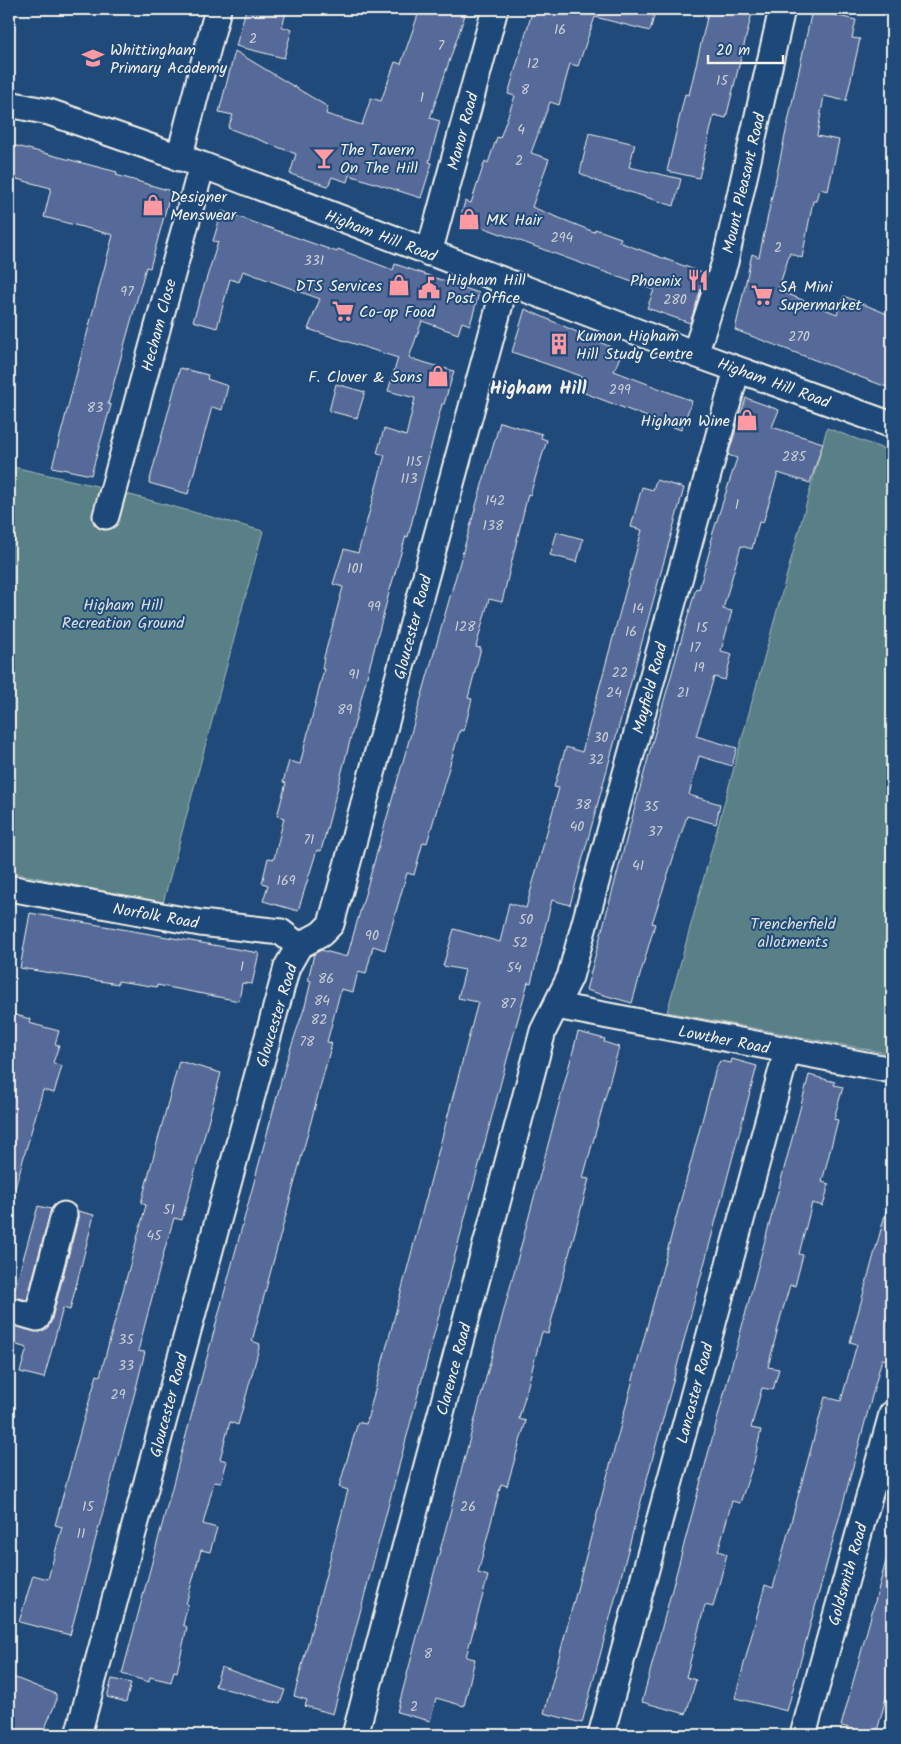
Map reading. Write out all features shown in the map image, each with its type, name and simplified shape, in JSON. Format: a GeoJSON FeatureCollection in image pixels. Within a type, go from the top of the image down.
{"type":"FeatureCollection","features":[{"type":"Feature","properties":{"kind":"street"},"geometry":{"type":"LineString","coordinates":[[179,158],[218,9]]}},
{"type":"Feature","properties":{"kind":"street","name":"Manor Road"},"geometry":{"type":"LineString","coordinates":[[429,253],[495,9]]}},
{"type":"Feature","properties":{"kind":"street","name":"Mount Pleasant Road"},"geometry":{"type":"LineString","coordinates":[[695,354],[725,262],[782,9]]}},
{"type":"Feature","properties":{"kind":"street","name":"Higham Hill Road"},"geometry":{"type":"LineString","coordinates":[[9,104],[49,112],[202,165],[695,354],[892,425]]}},
{"type":"Feature","properties":{"kind":"street","name":"Hecham Close"},"geometry":{"type":"LineString","coordinates":[[106,516],[202,165]]}},
{"type":"Feature","properties":{"kind":"street","name":"Gloucester Road"},"geometry":{"type":"LineString","coordinates":[[78,1735],[287,967],[299,946],[321,934],[331,924],[506,282]]}},
{"type":"Feature","properties":{"kind":"street","name":"Mayfield Road"},"geometry":{"type":"LineString","coordinates":[[556,1006],[570,977],[737,369]]}},
{"type":"Feature","properties":{"kind":"street","name":"Norfolk Road"},"geometry":{"type":"LineString","coordinates":[[13,889],[200,923],[281,932],[299,946]]}},
{"type":"Feature","properties":{"kind":"street","name":"Lowther Road"},"geometry":{"type":"LineString","coordinates":[[556,1006],[892,1070]]}},
{"type":"Feature","properties":{"kind":"street","name":"Clarence Road"},"geometry":{"type":"LineString","coordinates":[[355,1735],[543,1031],[556,1006]]}},
{"type":"Feature","properties":{"kind":"street","name":"Lancaster Road"},"geometry":{"type":"LineString","coordinates":[[600,1735],[787,1051]]}},
{"type":"Feature","properties":{"kind":"street"},"geometry":{"type":"LineString","coordinates":[[9,1310],[37,1318],[64,1215]]}},
{"type":"Feature","properties":{"kind":"street","name":"Goldsmith Road"},"geometry":{"type":"LineString","coordinates":[[803,1735],[892,1414]]}},
{"type":"Feature","properties":{"kind":"green space","name":"Trencherfield allotments"},"geometry":{"type":"Polygon","coordinates":[[[827,428],[892,452],[892,1054],[667,1012],[827,428]]]}},
{"type":"Feature","properties":{"kind":"green space","name":"Higham Hill Recreation Ground"},"geometry":{"type":"Polygon","coordinates":[[[9,466],[101,487],[263,531],[163,903],[9,872],[9,466]]]}},
{"type":"Feature","properties":{"kind":"building"},"geometry":{"type":"Polygon","coordinates":[[[246,9],[287,9],[282,27],[292,29],[284,58],[236,46],[246,9]]]}},
{"type":"Feature","properties":{"kind":"building"},"geometry":{"type":"Polygon","coordinates":[[[420,9],[467,9],[430,118],[440,121],[429,162],[432,163],[421,198],[349,175],[347,182],[332,177],[328,186],[290,174],[296,154],[228,128],[233,115],[219,112],[235,51],[328,107],[326,114],[362,125],[371,98],[381,101],[395,62],[401,64],[420,9]]]}},
{"type":"Feature","properties":{"kind":"building"},"geometry":{"type":"Polygon","coordinates":[[[533,9],[656,9],[650,31],[595,17],[578,66],[570,64],[559,105],[550,102],[531,153],[549,159],[532,207],[594,232],[595,229],[621,238],[619,242],[706,274],[690,323],[647,308],[654,290],[460,219],[465,201],[471,203],[485,161],[488,163],[497,137],[500,138],[515,96],[508,94],[533,9]]]}},
{"type":"Feature","properties":{"kind":"building"},"geometry":{"type":"Polygon","coordinates":[[[709,9],[753,9],[726,118],[714,115],[699,178],[667,171],[685,94],[689,95],[709,9]]]}},
{"type":"Feature","properties":{"kind":"building"},"geometry":{"type":"Polygon","coordinates":[[[812,10],[856,20],[852,38],[860,39],[846,101],[824,96],[817,136],[839,140],[828,191],[819,189],[816,201],[813,201],[802,258],[790,253],[778,290],[837,314],[844,296],[892,316],[892,389],[735,330],[752,254],[759,257],[812,10]]]}},
{"type":"Feature","properties":{"kind":"building"},"geometry":{"type":"Polygon","coordinates":[[[589,133],[635,144],[629,167],[681,179],[674,206],[598,182],[580,173],[589,133]]]}},
{"type":"Feature","properties":{"kind":"building"},"geometry":{"type":"Polygon","coordinates":[[[9,144],[117,172],[116,175],[171,191],[150,268],[146,267],[108,404],[111,405],[91,475],[52,467],[113,235],[44,217],[51,188],[9,177],[9,144]]]}},
{"type":"Feature","properties":{"kind":"building"},"geometry":{"type":"Polygon","coordinates":[[[222,211],[337,252],[338,249],[393,270],[395,264],[479,293],[470,325],[462,322],[458,334],[422,321],[409,358],[454,371],[444,404],[442,404],[408,537],[406,536],[389,593],[321,851],[317,850],[298,911],[263,901],[268,885],[262,883],[268,858],[274,859],[284,818],[277,816],[286,783],[283,782],[289,761],[300,764],[324,669],[322,669],[324,657],[343,587],[333,584],[344,549],[358,553],[385,455],[377,453],[384,429],[406,436],[415,398],[388,391],[398,358],[308,329],[320,299],[243,271],[239,282],[230,279],[217,328],[193,321],[218,242],[213,241],[222,211]]]}},
{"type":"Feature","properties":{"kind":"building"},"geometry":{"type":"Polygon","coordinates":[[[525,309],[622,352],[614,371],[692,401],[681,430],[577,390],[581,376],[512,352],[525,309]]]}},
{"type":"Feature","properties":{"kind":"building"},"geometry":{"type":"Polygon","coordinates":[[[180,368],[208,375],[207,379],[228,386],[222,410],[212,407],[188,494],[149,483],[180,368]]]}},
{"type":"Feature","properties":{"kind":"building"},"geometry":{"type":"Polygon","coordinates":[[[336,384],[365,392],[357,418],[329,411],[336,384]]]}},
{"type":"Feature","properties":{"kind":"building"},"geometry":{"type":"Polygon","coordinates":[[[746,398],[779,410],[772,427],[823,443],[810,483],[778,473],[763,523],[759,522],[752,549],[741,546],[723,609],[732,611],[721,651],[732,654],[725,680],[714,677],[696,736],[737,748],[732,766],[699,756],[689,795],[720,804],[716,824],[687,816],[652,923],[655,924],[632,1003],[586,990],[696,588],[699,589],[712,542],[710,542],[737,458],[728,455],[746,398]]]}},
{"type":"Feature","properties":{"kind":"building"},"geometry":{"type":"Polygon","coordinates":[[[500,422],[542,434],[541,438],[547,440],[530,495],[528,494],[502,602],[489,599],[476,647],[481,648],[468,698],[472,699],[464,731],[460,730],[427,843],[423,842],[414,875],[407,873],[385,950],[373,946],[366,974],[358,972],[353,992],[341,989],[327,1042],[332,1043],[252,1341],[260,1344],[238,1425],[230,1422],[220,1459],[227,1461],[221,1483],[214,1482],[203,1524],[217,1528],[210,1552],[201,1550],[186,1604],[188,1604],[183,1625],[187,1627],[177,1672],[174,1671],[171,1682],[150,1677],[149,1682],[122,1674],[287,1059],[305,1006],[311,981],[308,980],[314,954],[321,950],[347,957],[500,422]]]}},
{"type":"Feature","properties":{"kind":"building"},"geometry":{"type":"Polygon","coordinates":[[[656,480],[684,488],[570,905],[552,900],[531,983],[528,982],[333,1714],[305,1706],[307,1700],[294,1696],[348,1490],[339,1487],[358,1422],[366,1424],[478,1002],[458,998],[465,970],[443,966],[454,929],[500,942],[509,903],[526,908],[559,788],[554,787],[566,747],[582,752],[642,530],[631,527],[642,487],[653,490],[656,480]]]}},
{"type":"Feature","properties":{"kind":"building"},"geometry":{"type":"Polygon","coordinates":[[[557,532],[583,539],[577,562],[550,555],[557,532]]]}},
{"type":"Feature","properties":{"kind":"building"},"geometry":{"type":"Polygon","coordinates":[[[30,913],[259,953],[252,984],[242,983],[239,1001],[157,985],[157,987],[118,981],[118,984],[20,968],[30,913]]]}},
{"type":"Feature","properties":{"kind":"building"},"geometry":{"type":"Polygon","coordinates":[[[9,1013],[30,1019],[29,1023],[59,1031],[55,1044],[59,1045],[53,1063],[62,1066],[54,1093],[43,1090],[15,1188],[9,1187],[9,1013]]]}},
{"type":"Feature","properties":{"kind":"building"},"geometry":{"type":"Polygon","coordinates":[[[578,1032],[605,1039],[604,1042],[619,1047],[583,1178],[589,1179],[548,1334],[542,1332],[519,1419],[526,1421],[507,1486],[501,1484],[478,1573],[488,1576],[466,1657],[475,1659],[464,1706],[436,1698],[430,1721],[397,1712],[578,1032]]]}},
{"type":"Feature","properties":{"kind":"building"},"geometry":{"type":"Polygon","coordinates":[[[732,1059],[757,1066],[582,1723],[544,1713],[716,1068],[720,1061],[731,1063],[732,1059]]]}},
{"type":"Feature","properties":{"kind":"building"},"geometry":{"type":"Polygon","coordinates":[[[179,1061],[221,1073],[182,1220],[174,1218],[165,1248],[138,1351],[145,1352],[70,1635],[19,1622],[33,1575],[48,1579],[62,1527],[55,1525],[97,1375],[100,1376],[146,1205],[141,1203],[179,1061]]]}},
{"type":"Feature","properties":{"kind":"building"},"geometry":{"type":"Polygon","coordinates":[[[809,1075],[835,1082],[834,1085],[843,1087],[834,1119],[838,1120],[822,1182],[829,1184],[823,1206],[812,1203],[799,1254],[803,1255],[795,1286],[790,1285],[781,1316],[768,1367],[779,1369],[773,1390],[762,1388],[751,1428],[761,1430],[754,1462],[740,1503],[732,1501],[718,1551],[727,1554],[713,1607],[705,1605],[686,1677],[696,1680],[686,1714],[642,1702],[809,1075]]]}},
{"type":"Feature","properties":{"kind":"building"},"geometry":{"type":"Polygon","coordinates":[[[38,1206],[51,1209],[27,1300],[10,1296],[12,1287],[15,1288],[38,1206]]]}},
{"type":"Feature","properties":{"kind":"building"},"geometry":{"type":"Polygon","coordinates":[[[78,1211],[94,1215],[70,1310],[63,1308],[44,1378],[20,1372],[27,1348],[10,1343],[14,1326],[40,1332],[47,1328],[51,1322],[78,1219],[78,1211]]]}},
{"type":"Feature","properties":{"kind":"building"},"geometry":{"type":"Polygon","coordinates":[[[886,1211],[892,1211],[892,1342],[887,1360],[882,1359],[787,1711],[735,1698],[765,1585],[773,1588],[825,1397],[841,1401],[857,1344],[850,1342],[886,1211]]]}},
{"type":"Feature","properties":{"kind":"building"},"geometry":{"type":"Polygon","coordinates":[[[886,1561],[892,1562],[892,1676],[876,1735],[849,1735],[850,1728],[841,1726],[886,1561]]]}},
{"type":"Feature","properties":{"kind":"building"},"geometry":{"type":"Polygon","coordinates":[[[221,1667],[285,1690],[280,1704],[215,1686],[221,1667]]]}},
{"type":"Feature","properties":{"kind":"building"},"geometry":{"type":"Polygon","coordinates":[[[13,1677],[56,1694],[56,1702],[42,1735],[9,1735],[9,1688],[13,1677]]]}},
{"type":"Feature","properties":{"kind":"building"},"geometry":{"type":"Polygon","coordinates":[[[112,1679],[131,1683],[126,1702],[107,1697],[112,1679]]]}},
{"type":"Feature","properties":{"kind":"place","name":"Whittingham Primary Academy"},"geometry":{"type":"Point","coordinates":[93,58]}},
{"type":"Feature","properties":{"kind":"place","name":"The Tavern On The Hill"},"geometry":{"type":"Point","coordinates":[324,158]}},
{"type":"Feature","properties":{"kind":"place","name":"Designer Menswear"},"geometry":{"type":"Point","coordinates":[153,205]}},
{"type":"Feature","properties":{"kind":"place","name":"MK Hair"},"geometry":{"type":"Point","coordinates":[469,219]}},
{"type":"Feature","properties":{"kind":"place","name":"Phoenix"},"geometry":{"type":"Point","coordinates":[698,280]}},
{"type":"Feature","properties":{"kind":"place","name":"DTS Services"},"geometry":{"type":"Point","coordinates":[399,285]}},
{"type":"Feature","properties":{"kind":"place","name":"Higham Hill Post Office"},"geometry":{"type":"Point","coordinates":[429,288]}},
{"type":"Feature","properties":{"kind":"place","name":"SA Mini Supermarket"},"geometry":{"type":"Point","coordinates":[762,295]}},
{"type":"Feature","properties":{"kind":"place","name":"Co-op Food"},"geometry":{"type":"Point","coordinates":[343,311]}},
{"type":"Feature","properties":{"kind":"place","name":"Kumon Higham Hill Study Centre"},"geometry":{"type":"Point","coordinates":[559,344]}},
{"type":"Feature","properties":{"kind":"place","name":"F. Clover & Sons"},"geometry":{"type":"Point","coordinates":[438,376]}},
{"type":"Feature","properties":{"kind":"place","name":"Higham Wine"},"geometry":{"type":"Point","coordinates":[747,420]}},
{"type":"Feature","properties":{"kind":"district","name":"Higham Hill"},"geometry":{"type":"Point","coordinates":[538,387]}}]}
